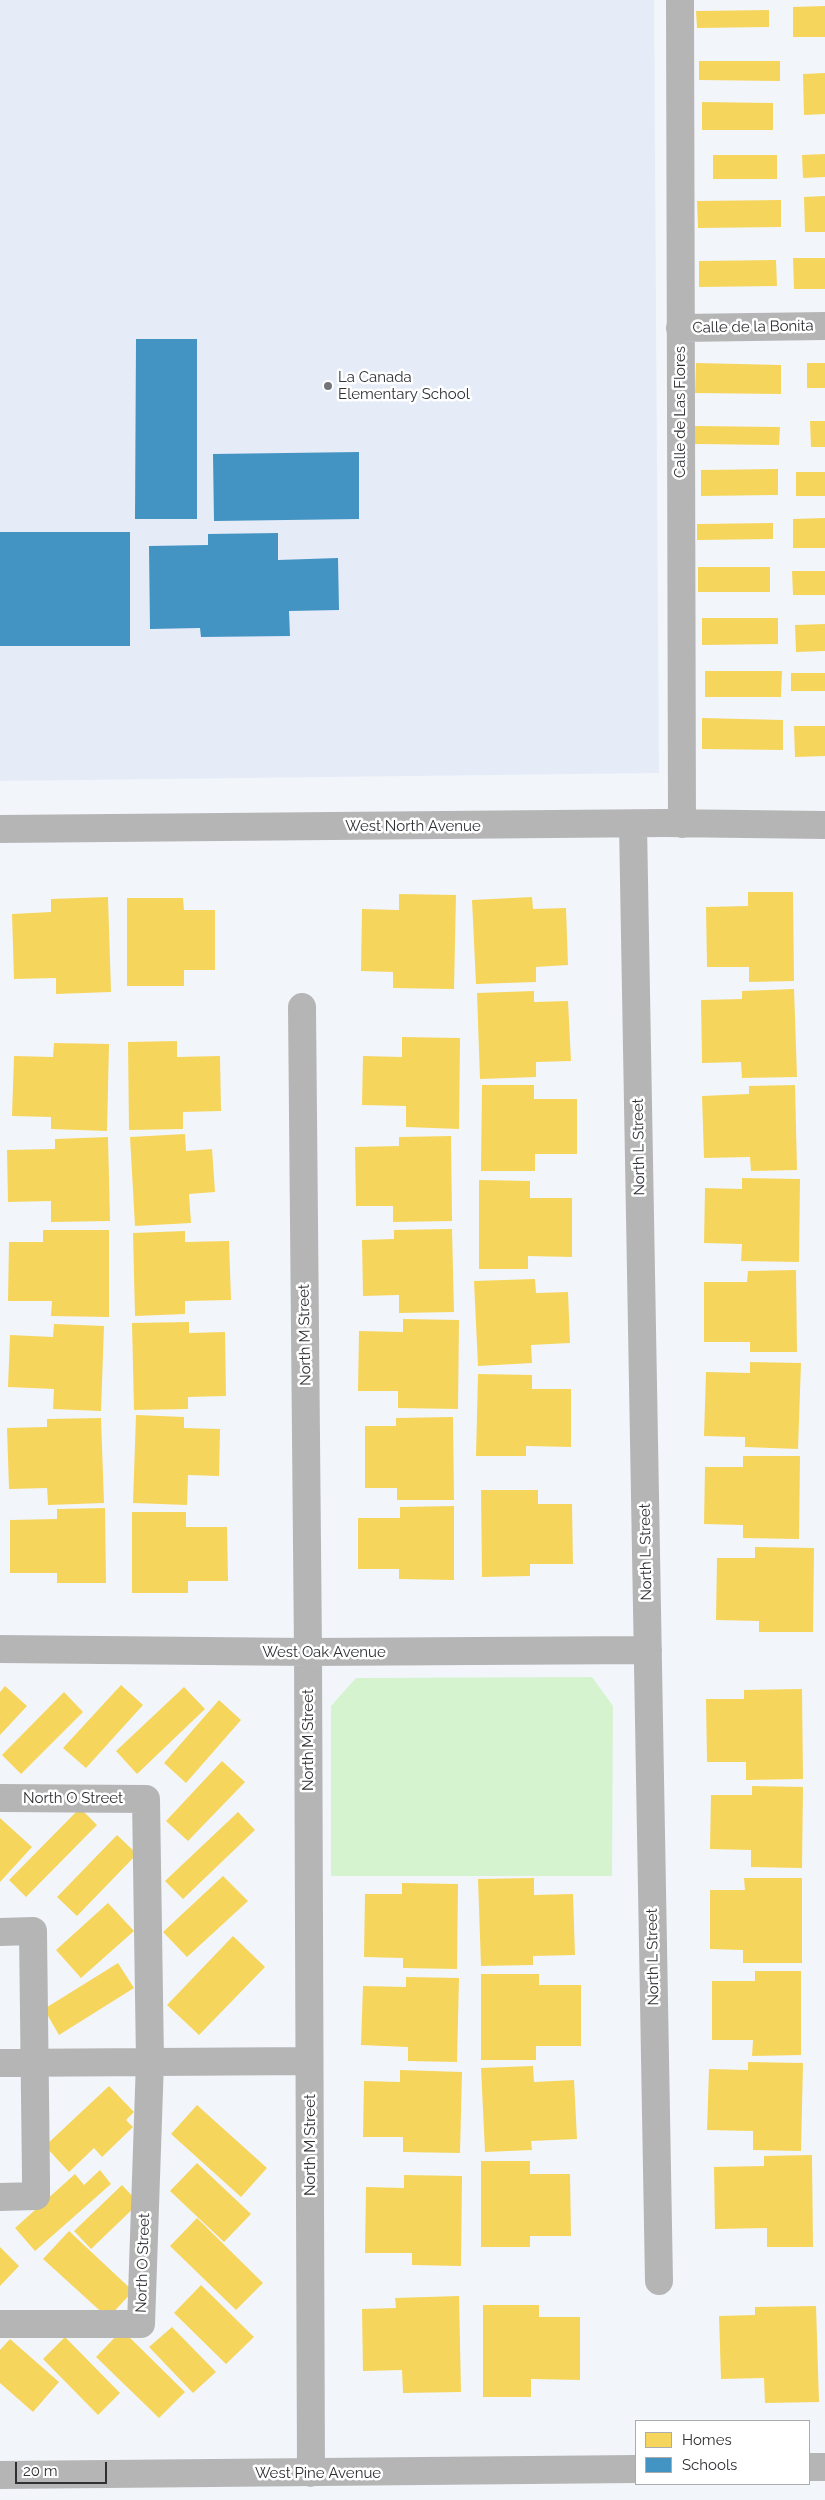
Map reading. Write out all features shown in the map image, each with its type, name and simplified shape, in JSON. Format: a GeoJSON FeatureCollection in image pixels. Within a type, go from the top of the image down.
{"type":"FeatureCollection","features":[{"type":"Feature","properties":{"kind":"street","name":"Calle de Las Flores"},"geometry":{"type":"LineString","coordinates":[[680,0],[682,824]]}},
{"type":"Feature","properties":{"kind":"street","name":"Calle de la Bonita"},"geometry":{"type":"LineString","coordinates":[[680,328],[825,326]]}},
{"type":"Feature","properties":{"kind":"street","name":"West North Avenue"},"geometry":{"type":"LineString","coordinates":[[0,829],[633,824],[825,825]]}},
{"type":"Feature","properties":{"kind":"street","name":"North L Street"},"geometry":{"type":"LineString","coordinates":[[633,824],[659,2281]]}},
{"type":"Feature","properties":{"kind":"street","name":"North M Street"},"geometry":{"type":"LineString","coordinates":[[302,1007],[308,1652],[311,2473]]}},
{"type":"Feature","properties":{"kind":"street","name":"West Oak Avenue"},"geometry":{"type":"LineString","coordinates":[[0,1649],[308,1652],[648,1650]]}},
{"type":"Feature","properties":{"kind":"street","name":"North O Street"},"geometry":{"type":"LineString","coordinates":[[0,1798],[146,1799],[150,2062],[142,2324],[0,2324]]}},
{"type":"Feature","properties":{"kind":"street"},"geometry":{"type":"LineString","coordinates":[[0,1932],[33,1931],[36,2196],[0,2197]]}},
{"type":"Feature","properties":{"kind":"street"},"geometry":{"type":"LineString","coordinates":[[0,2062],[309,2061]]}},
{"type":"Feature","properties":{"kind":"street"},"geometry":{"type":"LineString","coordinates":[[810,2467],[825,2467]]}},
{"type":"Feature","properties":{"kind":"street","name":"West Pine Avenue"},"geometry":{"type":"LineString","coordinates":[[0,2474],[635,2469]]}},
{"type":"Feature","properties":{"kind":"shaded area","name":"La Canada Elementary School"},"geometry":{"type":"Polygon","coordinates":[[[0,0],[654,0],[659,773],[0,781],[0,0]]]}},
{"type":"Feature","properties":{"kind":"green space"},"geometry":{"type":"Polygon","coordinates":[[[592,1677],[613,1706],[612,1876],[331,1876],[331,1706],[356,1678],[592,1677]]]}},
{"type":"Feature","properties":{"kind":"building: Homes"},"geometry":{"type":"Polygon","coordinates":[[[825,6],[825,37],[793,37],[793,7],[825,6]]]}},
{"type":"Feature","properties":{"kind":"building: Homes"},"geometry":{"type":"Polygon","coordinates":[[[769,10],[769,27],[697,28],[696,11],[769,10]]]}},
{"type":"Feature","properties":{"kind":"building: Homes"},"geometry":{"type":"Polygon","coordinates":[[[699,61],[780,61],[780,81],[699,80],[699,61]]]}},
{"type":"Feature","properties":{"kind":"building: Homes"},"geometry":{"type":"Polygon","coordinates":[[[825,73],[825,114],[804,115],[803,74],[825,73]]]}},
{"type":"Feature","properties":{"kind":"building: Homes"},"geometry":{"type":"Polygon","coordinates":[[[702,102],[773,103],[773,130],[702,130],[702,102]]]}},
{"type":"Feature","properties":{"kind":"building: Homes"},"geometry":{"type":"Polygon","coordinates":[[[825,154],[825,177],[803,178],[802,155],[825,154]]]}},
{"type":"Feature","properties":{"kind":"building: Homes"},"geometry":{"type":"Polygon","coordinates":[[[713,155],[777,155],[777,179],[713,179],[713,155]]]}},
{"type":"Feature","properties":{"kind":"building: Homes"},"geometry":{"type":"Polygon","coordinates":[[[825,196],[825,232],[805,232],[804,197],[825,196]]]}},
{"type":"Feature","properties":{"kind":"building: Homes"},"geometry":{"type":"Polygon","coordinates":[[[781,200],[781,227],[698,228],[697,201],[781,200]]]}},
{"type":"Feature","properties":{"kind":"building: Homes"},"geometry":{"type":"Polygon","coordinates":[[[793,258],[825,258],[825,289],[794,289],[793,258]]]}},
{"type":"Feature","properties":{"kind":"building: Homes"},"geometry":{"type":"Polygon","coordinates":[[[776,260],[777,286],[699,287],[699,261],[776,260]]]}},
{"type":"Feature","properties":{"kind":"building: Homes"},"geometry":{"type":"Polygon","coordinates":[[[696,363],[781,365],[781,394],[695,393],[696,363]]]}},
{"type":"Feature","properties":{"kind":"building: Homes"},"geometry":{"type":"Polygon","coordinates":[[[807,363],[825,363],[825,388],[807,388],[807,363]]]}},
{"type":"Feature","properties":{"kind":"building: Homes"},"geometry":{"type":"Polygon","coordinates":[[[810,421],[825,421],[825,447],[811,447],[810,421]]]}},
{"type":"Feature","properties":{"kind":"building: Homes"},"geometry":{"type":"Polygon","coordinates":[[[694,426],[780,427],[779,445],[694,444],[694,426]]]}},
{"type":"Feature","properties":{"kind":"building: Homes"},"geometry":{"type":"Polygon","coordinates":[[[778,469],[778,495],[701,496],[701,470],[778,469]]]}},
{"type":"Feature","properties":{"kind":"building: Homes"},"geometry":{"type":"Polygon","coordinates":[[[796,472],[825,472],[825,496],[796,496],[796,472]]]}},
{"type":"Feature","properties":{"kind":"building: Homes"},"geometry":{"type":"Polygon","coordinates":[[[825,518],[825,548],[793,548],[793,519],[825,518]]]}},
{"type":"Feature","properties":{"kind":"building: Homes"},"geometry":{"type":"Polygon","coordinates":[[[773,523],[773,539],[697,540],[697,524],[773,523]]]}},
{"type":"Feature","properties":{"kind":"building: Homes"},"geometry":{"type":"Polygon","coordinates":[[[698,567],[770,567],[770,592],[698,592],[698,567]]]}},
{"type":"Feature","properties":{"kind":"building: Homes"},"geometry":{"type":"Polygon","coordinates":[[[792,571],[825,571],[825,595],[793,595],[792,571]]]}},
{"type":"Feature","properties":{"kind":"building: Homes"},"geometry":{"type":"Polygon","coordinates":[[[702,618],[778,618],[778,644],[702,645],[702,618]]]}},
{"type":"Feature","properties":{"kind":"building: Homes"},"geometry":{"type":"Polygon","coordinates":[[[825,624],[825,651],[796,652],[795,625],[825,624]]]}},
{"type":"Feature","properties":{"kind":"building: Homes"},"geometry":{"type":"Polygon","coordinates":[[[705,671],[782,671],[781,697],[705,697],[705,671]]]}},
{"type":"Feature","properties":{"kind":"building: Homes"},"geometry":{"type":"Polygon","coordinates":[[[791,673],[825,673],[825,691],[791,691],[791,673]]]}},
{"type":"Feature","properties":{"kind":"building: Homes"},"geometry":{"type":"Polygon","coordinates":[[[702,718],[783,720],[783,750],[702,749],[702,718]]]}},
{"type":"Feature","properties":{"kind":"building: Homes"},"geometry":{"type":"Polygon","coordinates":[[[794,726],[825,726],[825,756],[795,757],[794,726]]]}},
{"type":"Feature","properties":{"kind":"building: Homes"},"geometry":{"type":"Polygon","coordinates":[[[748,892],[793,892],[794,981],[749,982],[749,967],[707,967],[706,907],[748,906],[748,892]]]}},
{"type":"Feature","properties":{"kind":"building: Homes"},"geometry":{"type":"Polygon","coordinates":[[[399,894],[456,895],[454,989],[393,988],[393,972],[361,971],[362,909],[399,910],[399,894]]]}},
{"type":"Feature","properties":{"kind":"building: Homes"},"geometry":{"type":"Polygon","coordinates":[[[108,897],[111,992],[56,994],[56,978],[14,979],[12,914],[51,912],[51,899],[108,897]]]}},
{"type":"Feature","properties":{"kind":"building: Homes"},"geometry":{"type":"Polygon","coordinates":[[[532,897],[533,909],[566,908],[568,965],[536,967],[536,982],[476,984],[472,900],[532,897]]]}},
{"type":"Feature","properties":{"kind":"building: Homes"},"geometry":{"type":"Polygon","coordinates":[[[127,898],[183,898],[184,910],[215,910],[215,970],[184,970],[184,986],[127,986],[127,898]]]}},
{"type":"Feature","properties":{"kind":"building: Homes"},"geometry":{"type":"Polygon","coordinates":[[[794,989],[797,1077],[742,1078],[741,1062],[702,1063],[701,1000],[742,999],[742,991],[794,989]]]}},
{"type":"Feature","properties":{"kind":"building: Homes"},"geometry":{"type":"Polygon","coordinates":[[[534,991],[534,1002],[568,1001],[571,1061],[536,1062],[536,1077],[480,1079],[477,993],[534,991]]]}},
{"type":"Feature","properties":{"kind":"building: Homes"},"geometry":{"type":"Polygon","coordinates":[[[402,1037],[460,1038],[459,1129],[406,1127],[406,1106],[362,1105],[363,1056],[402,1057],[402,1037]]]}},
{"type":"Feature","properties":{"kind":"building: Homes"},"geometry":{"type":"Polygon","coordinates":[[[177,1041],[177,1057],[220,1056],[221,1111],[183,1112],[183,1129],[129,1130],[128,1042],[177,1041]]]}},
{"type":"Feature","properties":{"kind":"building: Homes"},"geometry":{"type":"Polygon","coordinates":[[[54,1043],[109,1044],[107,1131],[51,1129],[51,1117],[12,1116],[14,1056],[53,1057],[54,1043]]]}},
{"type":"Feature","properties":{"kind":"building: Homes"},"geometry":{"type":"Polygon","coordinates":[[[482,1085],[534,1085],[534,1099],[577,1099],[577,1154],[535,1154],[535,1171],[481,1171],[482,1085]]]}},
{"type":"Feature","properties":{"kind":"building: Homes"},"geometry":{"type":"Polygon","coordinates":[[[795,1085],[797,1170],[751,1171],[750,1157],[704,1158],[702,1096],[749,1094],[749,1086],[795,1085]]]}},
{"type":"Feature","properties":{"kind":"building: Homes"},"geometry":{"type":"Polygon","coordinates":[[[185,1134],[186,1151],[212,1149],[215,1192],[189,1194],[191,1223],[135,1226],[130,1137],[185,1134]]]}},
{"type":"Feature","properties":{"kind":"building: Homes"},"geometry":{"type":"Polygon","coordinates":[[[451,1136],[452,1221],[393,1222],[393,1206],[356,1206],[355,1147],[399,1146],[399,1137],[451,1136]]]}},
{"type":"Feature","properties":{"kind":"building: Homes"},"geometry":{"type":"Polygon","coordinates":[[[108,1137],[110,1221],[51,1222],[51,1201],[8,1202],[7,1150],[55,1149],[55,1139],[108,1137]]]}},
{"type":"Feature","properties":{"kind":"building: Homes"},"geometry":{"type":"Polygon","coordinates":[[[742,1178],[800,1179],[799,1262],[741,1261],[742,1244],[704,1243],[705,1188],[742,1189],[742,1178]]]}},
{"type":"Feature","properties":{"kind":"building: Homes"},"geometry":{"type":"Polygon","coordinates":[[[479,1180],[530,1181],[530,1198],[572,1198],[572,1257],[528,1256],[528,1269],[479,1269],[479,1180]]]}},
{"type":"Feature","properties":{"kind":"building: Homes"},"geometry":{"type":"Polygon","coordinates":[[[452,1229],[454,1312],[399,1313],[399,1295],[363,1296],[362,1240],[394,1239],[394,1230],[452,1229]]]}},
{"type":"Feature","properties":{"kind":"building: Homes"},"geometry":{"type":"Polygon","coordinates":[[[43,1230],[109,1230],[109,1317],[51,1316],[52,1301],[8,1301],[9,1242],[43,1242],[43,1230]]]}},
{"type":"Feature","properties":{"kind":"building: Homes"},"geometry":{"type":"Polygon","coordinates":[[[185,1231],[185,1242],[229,1241],[231,1300],[185,1301],[185,1314],[135,1316],[133,1233],[185,1231]]]}},
{"type":"Feature","properties":{"kind":"building: Homes"},"geometry":{"type":"Polygon","coordinates":[[[796,1270],[797,1352],[750,1352],[750,1342],[704,1342],[704,1282],[747,1282],[748,1271],[796,1270]]]}},
{"type":"Feature","properties":{"kind":"building: Homes"},"geometry":{"type":"Polygon","coordinates":[[[535,1279],[536,1293],[568,1292],[570,1343],[531,1345],[532,1363],[478,1366],[474,1281],[535,1279]]]}},
{"type":"Feature","properties":{"kind":"building: Homes"},"geometry":{"type":"Polygon","coordinates":[[[403,1319],[459,1320],[458,1409],[398,1408],[398,1391],[358,1391],[359,1331],[403,1332],[403,1319]]]}},
{"type":"Feature","properties":{"kind":"building: Homes"},"geometry":{"type":"Polygon","coordinates":[[[189,1322],[189,1333],[225,1332],[226,1396],[188,1397],[188,1409],[134,1410],[132,1323],[189,1322]]]}},
{"type":"Feature","properties":{"kind":"building: Homes"},"geometry":{"type":"Polygon","coordinates":[[[54,1324],[104,1326],[101,1411],[53,1409],[54,1389],[8,1387],[10,1335],[53,1337],[54,1324]]]}},
{"type":"Feature","properties":{"kind":"building: Homes"},"geometry":{"type":"Polygon","coordinates":[[[750,1362],[801,1363],[798,1449],[745,1447],[745,1437],[704,1436],[706,1372],[750,1373],[750,1362]]]}},
{"type":"Feature","properties":{"kind":"building: Homes"},"geometry":{"type":"Polygon","coordinates":[[[478,1374],[532,1375],[532,1389],[571,1389],[571,1447],[526,1446],[526,1456],[476,1456],[478,1374]]]}},
{"type":"Feature","properties":{"kind":"building: Homes"},"geometry":{"type":"Polygon","coordinates":[[[136,1415],[184,1417],[184,1428],[220,1429],[219,1476],[188,1475],[187,1505],[133,1503],[136,1415]]]}},
{"type":"Feature","properties":{"kind":"building: Homes"},"geometry":{"type":"Polygon","coordinates":[[[453,1417],[454,1500],[397,1500],[397,1488],[365,1488],[365,1426],[396,1426],[396,1418],[453,1417]]]}},
{"type":"Feature","properties":{"kind":"building: Homes"},"geometry":{"type":"Polygon","coordinates":[[[101,1418],[104,1503],[48,1505],[47,1488],[9,1489],[7,1428],[47,1427],[47,1419],[101,1418]]]}},
{"type":"Feature","properties":{"kind":"building: Homes"},"geometry":{"type":"Polygon","coordinates":[[[743,1456],[800,1456],[799,1539],[743,1538],[743,1525],[704,1524],[705,1467],[743,1467],[743,1456]]]}},
{"type":"Feature","properties":{"kind":"building: Homes"},"geometry":{"type":"Polygon","coordinates":[[[481,1490],[538,1490],[538,1504],[572,1504],[573,1564],[530,1564],[530,1576],[482,1577],[481,1490]]]}},
{"type":"Feature","properties":{"kind":"building: Homes"},"geometry":{"type":"Polygon","coordinates":[[[454,1506],[454,1580],[399,1579],[399,1569],[358,1569],[358,1518],[400,1518],[400,1507],[454,1506]]]}},
{"type":"Feature","properties":{"kind":"building: Homes"},"geometry":{"type":"Polygon","coordinates":[[[105,1508],[106,1583],[57,1583],[57,1573],[10,1573],[10,1520],[57,1519],[57,1509],[105,1508]]]}},
{"type":"Feature","properties":{"kind":"building: Homes"},"geometry":{"type":"Polygon","coordinates":[[[132,1512],[186,1512],[186,1527],[227,1527],[228,1581],[188,1581],[188,1593],[132,1593],[132,1512]]]}},
{"type":"Feature","properties":{"kind":"building: Homes"},"geometry":{"type":"Polygon","coordinates":[[[755,1547],[814,1548],[813,1632],[759,1632],[759,1621],[716,1620],[717,1558],[755,1558],[755,1547]]]}},
{"type":"Feature","properties":{"kind":"building: Homes"},"geometry":{"type":"Polygon","coordinates":[[[121,1685],[143,1705],[86,1768],[63,1748],[121,1685]]]}},
{"type":"Feature","properties":{"kind":"building: Homes"},"geometry":{"type":"Polygon","coordinates":[[[5,1686],[27,1706],[0,1735],[0,1692],[5,1686]]]}},
{"type":"Feature","properties":{"kind":"building: Homes"},"geometry":{"type":"Polygon","coordinates":[[[184,1687],[205,1709],[137,1774],[116,1751],[184,1687]]]}},
{"type":"Feature","properties":{"kind":"building: Homes"},"geometry":{"type":"Polygon","coordinates":[[[802,1689],[803,1779],[746,1780],[746,1762],[707,1762],[706,1699],[744,1699],[744,1690],[802,1689]]]}},
{"type":"Feature","properties":{"kind":"building: Homes"},"geometry":{"type":"Polygon","coordinates":[[[64,1692],[83,1712],[21,1774],[2,1755],[64,1692]]]}},
{"type":"Feature","properties":{"kind":"building: Homes"},"geometry":{"type":"Polygon","coordinates":[[[219,1700],[241,1720],[186,1783],[164,1763],[219,1700]]]}},
{"type":"Feature","properties":{"kind":"building: Homes"},"geometry":{"type":"Polygon","coordinates":[[[222,1761],[245,1782],[188,1841],[166,1821],[222,1761]]]}},
{"type":"Feature","properties":{"kind":"building: Homes"},"geometry":{"type":"Polygon","coordinates":[[[752,1786],[803,1787],[802,1868],[751,1867],[751,1850],[710,1849],[711,1795],[752,1795],[752,1786]]]}},
{"type":"Feature","properties":{"kind":"building: Homes"},"geometry":{"type":"Polygon","coordinates":[[[80,1808],[97,1825],[26,1897],[9,1880],[80,1808]]]}},
{"type":"Feature","properties":{"kind":"building: Homes"},"geometry":{"type":"Polygon","coordinates":[[[238,1812],[255,1830],[183,1899],[165,1881],[238,1812]]]}},
{"type":"Feature","properties":{"kind":"building: Homes"},"geometry":{"type":"Polygon","coordinates":[[[0,1818],[32,1847],[0,1882],[0,1818]]]}},
{"type":"Feature","properties":{"kind":"building: Homes"},"geometry":{"type":"Polygon","coordinates":[[[117,1835],[137,1854],[77,1916],[57,1897],[117,1835]]]}},
{"type":"Feature","properties":{"kind":"building: Homes"},"geometry":{"type":"Polygon","coordinates":[[[223,1876],[248,1901],[187,1957],[163,1932],[223,1876]]]}},
{"type":"Feature","properties":{"kind":"building: Homes"},"geometry":{"type":"Polygon","coordinates":[[[534,1878],[534,1895],[573,1894],[575,1955],[533,1956],[533,1965],[481,1966],[478,1879],[534,1878]]]}},
{"type":"Feature","properties":{"kind":"building: Homes"},"geometry":{"type":"Polygon","coordinates":[[[744,1878],[802,1878],[802,1963],[743,1963],[743,1950],[710,1949],[710,1890],[745,1890],[744,1878]]]}},
{"type":"Feature","properties":{"kind":"building: Homes"},"geometry":{"type":"Polygon","coordinates":[[[402,1883],[458,1884],[457,1969],[403,1968],[403,1958],[364,1957],[365,1894],[402,1894],[402,1883]]]}},
{"type":"Feature","properties":{"kind":"building: Homes"},"geometry":{"type":"Polygon","coordinates":[[[108,1903],[134,1931],[81,1978],[56,1950],[108,1903]]]}},
{"type":"Feature","properties":{"kind":"building: Homes"},"geometry":{"type":"Polygon","coordinates":[[[233,1936],[265,1967],[199,2035],[167,2005],[233,1936]]]}},
{"type":"Feature","properties":{"kind":"building: Homes"},"geometry":{"type":"Polygon","coordinates":[[[118,1963],[134,1988],[59,2035],[44,2009],[118,1963]]]}},
{"type":"Feature","properties":{"kind":"building: Homes"},"geometry":{"type":"Polygon","coordinates":[[[755,1971],[801,1971],[801,2055],[752,2056],[753,2040],[712,2040],[712,1981],[755,1981],[755,1971]]]}},
{"type":"Feature","properties":{"kind":"building: Homes"},"geometry":{"type":"Polygon","coordinates":[[[481,1974],[539,1974],[539,1985],[581,1985],[581,2046],[536,2046],[536,2060],[481,2060],[481,1974]]]}},
{"type":"Feature","properties":{"kind":"building: Homes"},"geometry":{"type":"Polygon","coordinates":[[[406,1977],[459,1978],[457,2062],[408,2061],[408,2047],[361,2045],[363,1986],[406,1987],[406,1977]]]}},
{"type":"Feature","properties":{"kind":"building: Homes"},"geometry":{"type":"Polygon","coordinates":[[[748,2062],[803,2063],[801,2151],[753,2150],[753,2131],[707,2130],[709,2069],[748,2070],[748,2062]]]}},
{"type":"Feature","properties":{"kind":"building: Homes"},"geometry":{"type":"Polygon","coordinates":[[[533,2066],[534,2082],[574,2080],[577,2139],[531,2141],[532,2150],[485,2152],[481,2068],[533,2066]]]}},
{"type":"Feature","properties":{"kind":"building: Homes"},"geometry":{"type":"Polygon","coordinates":[[[400,2070],[462,2072],[460,2153],[403,2152],[403,2137],[363,2137],[364,2081],[400,2082],[400,2070]]]}},
{"type":"Feature","properties":{"kind":"building: Homes"},"geometry":{"type":"Polygon","coordinates":[[[109,2086],[134,2112],[126,2120],[133,2127],[102,2157],[94,2148],[69,2172],[45,2146],[109,2086]]]}},
{"type":"Feature","properties":{"kind":"building: Homes"},"geometry":{"type":"Polygon","coordinates":[[[197,2105],[267,2168],[241,2197],[171,2134],[197,2105]]]}},
{"type":"Feature","properties":{"kind":"building: Homes"},"geometry":{"type":"Polygon","coordinates":[[[812,2155],[813,2247],[767,2247],[767,2228],[715,2229],[714,2167],[764,2166],[764,2156],[812,2155]]]}},
{"type":"Feature","properties":{"kind":"building: Homes"},"geometry":{"type":"Polygon","coordinates":[[[481,2161],[530,2161],[530,2174],[570,2174],[571,2236],[530,2236],[530,2247],[481,2247],[481,2161]]]}},
{"type":"Feature","properties":{"kind":"building: Homes"},"geometry":{"type":"Polygon","coordinates":[[[197,2163],[251,2214],[224,2242],[170,2191],[197,2163]]]}},
{"type":"Feature","properties":{"kind":"building: Homes"},"geometry":{"type":"Polygon","coordinates":[[[100,2170],[111,2184],[35,2251],[15,2228],[75,2174],[84,2185],[100,2170]]]}},
{"type":"Feature","properties":{"kind":"building: Homes"},"geometry":{"type":"Polygon","coordinates":[[[404,2175],[462,2176],[461,2266],[412,2265],[412,2253],[365,2253],[366,2187],[404,2188],[404,2175]]]}},
{"type":"Feature","properties":{"kind":"building: Homes"},"geometry":{"type":"Polygon","coordinates":[[[122,2185],[139,2203],[91,2249],[74,2231],[122,2185]]]}},
{"type":"Feature","properties":{"kind":"building: Homes"},"geometry":{"type":"Polygon","coordinates":[[[197,2218],[263,2283],[236,2310],[170,2246],[197,2218]]]}},
{"type":"Feature","properties":{"kind":"building: Homes"},"geometry":{"type":"Polygon","coordinates":[[[69,2231],[133,2291],[108,2318],[43,2259],[69,2231]]]}},
{"type":"Feature","properties":{"kind":"building: Homes"},"geometry":{"type":"Polygon","coordinates":[[[0,2247],[19,2266],[0,2286],[0,2247]]]}},
{"type":"Feature","properties":{"kind":"building: Homes"},"geometry":{"type":"Polygon","coordinates":[[[201,2285],[254,2337],[226,2364],[174,2313],[201,2285]]]}},
{"type":"Feature","properties":{"kind":"building: Homes"},"geometry":{"type":"Polygon","coordinates":[[[459,2296],[461,2392],[403,2393],[402,2370],[363,2371],[362,2309],[396,2308],[395,2298],[459,2296]]]}},
{"type":"Feature","properties":{"kind":"building: Homes"},"geometry":{"type":"Polygon","coordinates":[[[483,2305],[539,2305],[539,2317],[580,2317],[580,2380],[531,2379],[531,2397],[483,2397],[483,2305]]]}},
{"type":"Feature","properties":{"kind":"building: Homes"},"geometry":{"type":"Polygon","coordinates":[[[816,2306],[819,2402],[765,2403],[764,2378],[721,2379],[719,2316],[755,2315],[755,2307],[816,2306]]]}},
{"type":"Feature","properties":{"kind":"building: Homes"},"geometry":{"type":"Polygon","coordinates":[[[172,2327],[216,2372],[193,2393],[149,2347],[172,2327]]]}},
{"type":"Feature","properties":{"kind":"building: Homes"},"geometry":{"type":"Polygon","coordinates":[[[122,2330],[185,2392],[159,2418],[96,2357],[122,2330]]]}},
{"type":"Feature","properties":{"kind":"building: Homes"},"geometry":{"type":"Polygon","coordinates":[[[65,2337],[120,2393],[98,2415],[43,2359],[65,2337]]]}},
{"type":"Feature","properties":{"kind":"building: Homes"},"geometry":{"type":"Polygon","coordinates":[[[10,2339],[59,2382],[33,2412],[0,2383],[0,2350],[10,2339]]]}},
{"type":"Feature","properties":{"kind":"building: Schools"},"geometry":{"type":"Polygon","coordinates":[[[136,339],[197,339],[197,519],[135,519],[136,339]]]}},
{"type":"Feature","properties":{"kind":"building: Schools"},"geometry":{"type":"Polygon","coordinates":[[[359,452],[359,519],[214,521],[213,454],[359,452]]]}},
{"type":"Feature","properties":{"kind":"building: Schools"},"geometry":{"type":"Polygon","coordinates":[[[0,532],[130,532],[130,646],[0,646],[0,532]]]}},
{"type":"Feature","properties":{"kind":"building: Schools"},"geometry":{"type":"Polygon","coordinates":[[[278,533],[278,560],[338,558],[339,610],[289,611],[290,636],[201,637],[200,628],[150,629],[149,546],[208,545],[208,534],[278,533]]]}},
{"type":"Feature","properties":{"kind":"place","name":"La Canada Elementary School"},"geometry":{"type":"Point","coordinates":[328,386]}}]}
